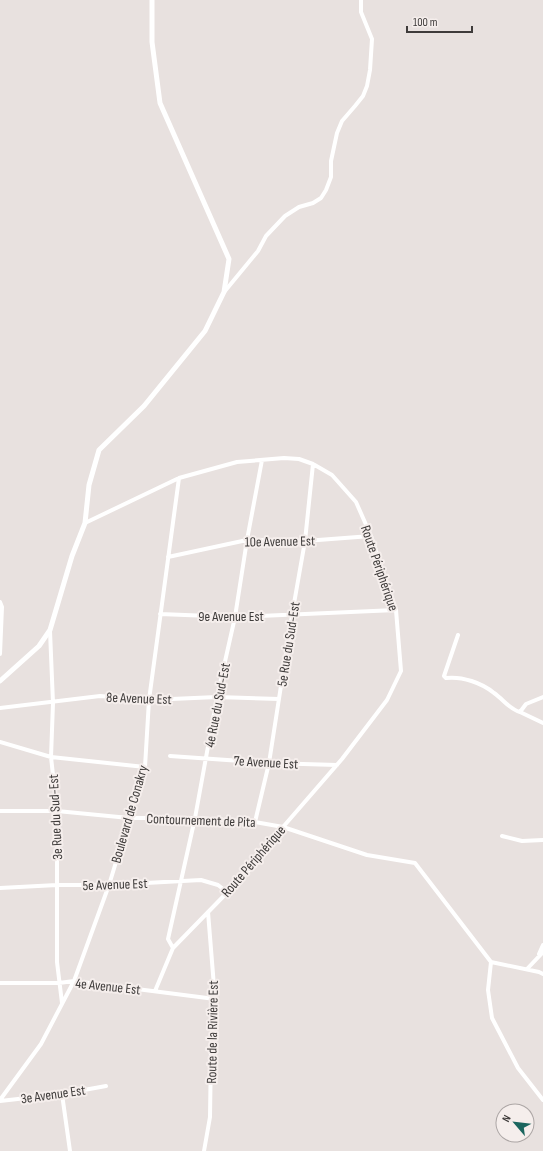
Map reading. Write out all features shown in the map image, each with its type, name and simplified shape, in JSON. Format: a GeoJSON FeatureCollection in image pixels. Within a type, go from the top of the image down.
{"type":"FeatureCollection","features":[{"type":"Feature","properties":{"kind":"street"},"geometry":{"type":"LineString","coordinates":[[152,0],[152,42],[160,103],[229,259],[224,292]]}},
{"type":"Feature","properties":{"kind":"street"},"geometry":{"type":"LineString","coordinates":[[0,681],[38,646],[50,630],[72,556],[85,523],[89,485],[99,450],[144,406],[205,331],[224,292],[258,251],[266,236],[285,216],[299,207],[317,200],[326,190],[331,177],[331,161],[337,133],[342,121],[356,106],[362,96],[367,86],[370,70],[372,40],[361,12],[361,0]]}},
{"type":"Feature","properties":{"kind":"street","name":"Route Périphérique"},"geometry":{"type":"LineString","coordinates":[[85,523],[179,478],[237,462],[292,459],[299,460],[312,464],[332,475],[356,502],[371,536],[396,610],[401,671],[387,700],[337,765],[283,827],[252,866],[173,948],[155,992]]}},
{"type":"Feature","properties":{"kind":"street","name":"4e Rue du Sud-Est"},"geometry":{"type":"LineString","coordinates":[[173,948],[168,939],[235,617],[247,540],[262,460]]}},
{"type":"Feature","properties":{"kind":"street","name":"5e Rue du Sud-Est"},"geometry":{"type":"LineString","coordinates":[[255,822],[269,764],[305,541],[312,464]]}},
{"type":"Feature","properties":{"kind":"street","name":"Boulevard de Conakry"},"geometry":{"type":"LineString","coordinates":[[0,1101],[41,1044],[74,981],[109,886],[145,766],[149,700],[179,478]]}},
{"type":"Feature","properties":{"kind":"street","name":"10e Avenue Est"},"geometry":{"type":"LineString","coordinates":[[168,557],[247,540],[305,541],[371,536]]}},
{"type":"Feature","properties":{"kind":"street"},"geometry":{"type":"LineString","coordinates":[[0,602],[2,607],[0,654]]}},
{"type":"Feature","properties":{"kind":"street","name":"9e Avenue Est"},"geometry":{"type":"LineString","coordinates":[[160,614],[235,617],[396,610]]}},
{"type":"Feature","properties":{"kind":"street","name":"3e Rue du Sud-Est"},"geometry":{"type":"LineString","coordinates":[[50,630],[53,703],[51,757],[58,811],[57,962],[62,1003]]}},
{"type":"Feature","properties":{"kind":"street"},"geometry":{"type":"LineString","coordinates":[[458,635],[444,676],[446,678],[466,680],[479,684],[495,693],[516,711],[543,724]]}},
{"type":"Feature","properties":{"kind":"street","name":"8e Avenue Est"},"geometry":{"type":"LineString","coordinates":[[0,708],[53,703],[100,696],[149,700],[217,698],[279,699]]}},
{"type":"Feature","properties":{"kind":"street"},"geometry":{"type":"LineString","coordinates":[[520,712],[526,704],[543,697]]}},
{"type":"Feature","properties":{"kind":"street"},"geometry":{"type":"LineString","coordinates":[[0,742],[51,757],[145,766]]}},
{"type":"Feature","properties":{"kind":"street","name":"7e Avenue Est"},"geometry":{"type":"LineString","coordinates":[[170,756],[269,764],[337,765]]}},
{"type":"Feature","properties":{"kind":"street","name":"Contournement de Pita"},"geometry":{"type":"LineString","coordinates":[[0,811],[58,811],[129,818],[194,818],[255,822],[283,827],[367,855],[415,863],[491,962]]}},
{"type":"Feature","properties":{"kind":"street"},"geometry":{"type":"LineString","coordinates":[[502,836],[522,841],[543,840]]}},
{"type":"Feature","properties":{"kind":"street","name":"5e Avenue Est"},"geometry":{"type":"LineString","coordinates":[[0,888],[57,885],[109,886],[201,880],[218,885],[227,892]]}},
{"type":"Feature","properties":{"kind":"street","name":"Route de la Rivière Est"},"geometry":{"type":"LineString","coordinates":[[204,1151],[210,1117],[211,1050],[215,999],[208,912]]}},
{"type":"Feature","properties":{"kind":"street"},"geometry":{"type":"LineString","coordinates":[[527,969],[543,945]]}},
{"type":"Feature","properties":{"kind":"street"},"geometry":{"type":"LineString","coordinates":[[534,960],[543,952]]}},
{"type":"Feature","properties":{"kind":"street"},"geometry":{"type":"LineString","coordinates":[[543,974],[527,969],[491,962],[488,990],[492,1018],[518,1068],[543,1100]]}},
{"type":"Feature","properties":{"kind":"street","name":"4e Avenue Est"},"geometry":{"type":"LineString","coordinates":[[0,984],[59,983],[74,981],[215,999]]}},
{"type":"Feature","properties":{"kind":"street","name":"3e Avenue Est"},"geometry":{"type":"LineString","coordinates":[[0,1101],[62,1094],[106,1086]]}},
{"type":"Feature","properties":{"kind":"street"},"geometry":{"type":"LineString","coordinates":[[62,1094],[70,1151]]}}]}
